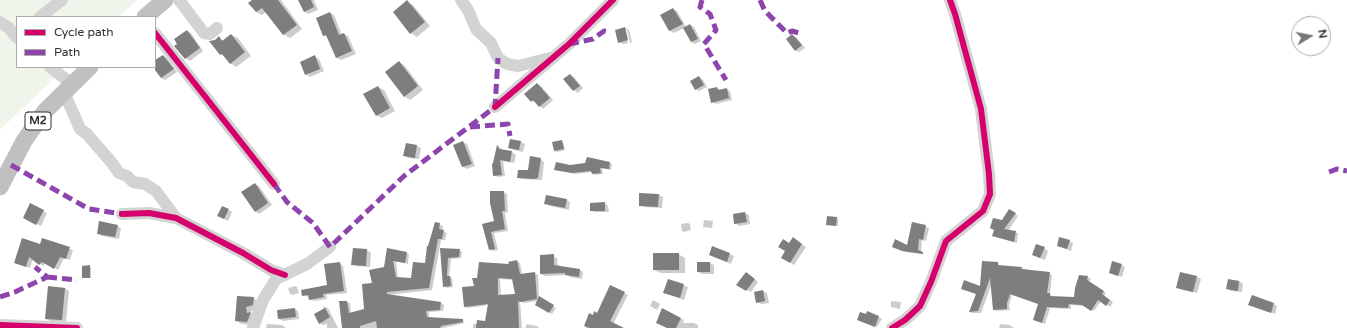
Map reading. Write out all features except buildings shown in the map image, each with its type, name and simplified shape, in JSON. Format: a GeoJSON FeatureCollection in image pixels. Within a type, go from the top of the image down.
{"type":"FeatureCollection","features":[{"type":"Feature","properties":{"kind":"highway"},"geometry":{"type":"LineString","coordinates":[[146,16],[165,0]]}},
{"type":"Feature","properties":{"kind":"highway","name":"M2"},"geometry":{"type":"LineString","coordinates":[[0,187],[24,141],[45,111],[89,68]]}},
{"type":"Feature","properties":{"kind":"street"},"geometry":{"type":"LineString","coordinates":[[41,16],[62,0]]}},
{"type":"Feature","properties":{"kind":"street"},"geometry":{"type":"LineString","coordinates":[[179,0],[204,34],[210,34],[217,28]]}},
{"type":"Feature","properties":{"kind":"street"},"geometry":{"type":"LineString","coordinates":[[461,0],[468,10],[476,29],[491,43],[498,58],[507,64],[518,66],[553,58]]}},
{"type":"Feature","properties":{"kind":"street"},"geometry":{"type":"LineString","coordinates":[[495,107],[569,44],[613,0]]}},
{"type":"Feature","properties":{"kind":"street"},"geometry":{"type":"LineString","coordinates":[[892,328],[905,320],[920,306],[931,282],[946,241],[983,211],[990,194],[981,109],[950,0]]}},
{"type":"Feature","properties":{"kind":"street"},"geometry":{"type":"LineString","coordinates":[[0,22],[16,35]]}},
{"type":"Feature","properties":{"kind":"street"},"geometry":{"type":"LineString","coordinates":[[156,34],[274,184]]}},
{"type":"Feature","properties":{"kind":"street"},"geometry":{"type":"LineString","coordinates":[[51,68],[68,88],[80,129],[87,134],[119,173],[127,176],[133,182],[145,184],[156,191],[176,218]]}},
{"type":"Feature","properties":{"kind":"street"},"geometry":{"type":"LineString","coordinates":[[122,214],[149,213],[176,218],[243,252],[271,270],[285,275]]}},
{"type":"Feature","properties":{"kind":"street"},"geometry":{"type":"LineString","coordinates":[[253,328],[263,300],[276,279],[307,264],[330,247]]}},
{"type":"Feature","properties":{"kind":"street"},"geometry":{"type":"LineString","coordinates":[[0,325],[77,328]]}},
{"type":"Feature","properties":{"kind":"shaded area"},"geometry":{"type":"Polygon","coordinates":[[[0,0],[137,0],[120,16],[16,16],[16,68],[65,68],[0,130],[0,0]]]}},
{"type":"Feature","properties":{"kind":"marked path"},"geometry":{"type":"LineString","coordinates":[[702,0],[700,7],[710,14],[716,30],[704,44],[726,80]]}},
{"type":"Feature","properties":{"kind":"marked path"},"geometry":{"type":"LineString","coordinates":[[760,0],[765,11],[787,33],[792,31],[799,33]]}},
{"type":"Feature","properties":{"kind":"marked path"},"geometry":{"type":"LineString","coordinates":[[569,44],[593,39],[604,31],[609,32]]}},
{"type":"Feature","properties":{"kind":"marked path"},"geometry":{"type":"LineString","coordinates":[[274,184],[287,202],[313,223],[330,247],[404,176],[495,107],[498,58]]}},
{"type":"Feature","properties":{"kind":"marked path"},"geometry":{"type":"LineString","coordinates":[[470,127],[508,124],[510,136]]}},
{"type":"Feature","properties":{"kind":"marked path"},"geometry":{"type":"LineString","coordinates":[[11,165],[89,209],[122,214]]}},
{"type":"Feature","properties":{"kind":"marked path"},"geometry":{"type":"LineString","coordinates":[[1329,172],[1337,169],[1347,171]]}},
{"type":"Feature","properties":{"kind":"marked path"},"geometry":{"type":"LineString","coordinates":[[0,297],[15,292],[47,277],[35,267]]}},
{"type":"Feature","properties":{"kind":"marked path"},"geometry":{"type":"LineString","coordinates":[[47,277],[77,280]]}},
{"type":"Feature","properties":{"kind":"cycle path"},"geometry":{"type":"LineString","coordinates":[[495,107],[569,44],[613,0]]}},
{"type":"Feature","properties":{"kind":"cycle path"},"geometry":{"type":"LineString","coordinates":[[892,328],[905,320],[920,306],[931,282],[946,241],[983,211],[990,194],[981,109],[950,0]]}},
{"type":"Feature","properties":{"kind":"cycle path"},"geometry":{"type":"LineString","coordinates":[[156,34],[274,184]]}},
{"type":"Feature","properties":{"kind":"cycle path"},"geometry":{"type":"LineString","coordinates":[[122,214],[149,213],[176,218],[243,253],[271,270],[285,275]]}},
{"type":"Feature","properties":{"kind":"cycle path"},"geometry":{"type":"LineString","coordinates":[[0,325],[77,328]]}}]}
